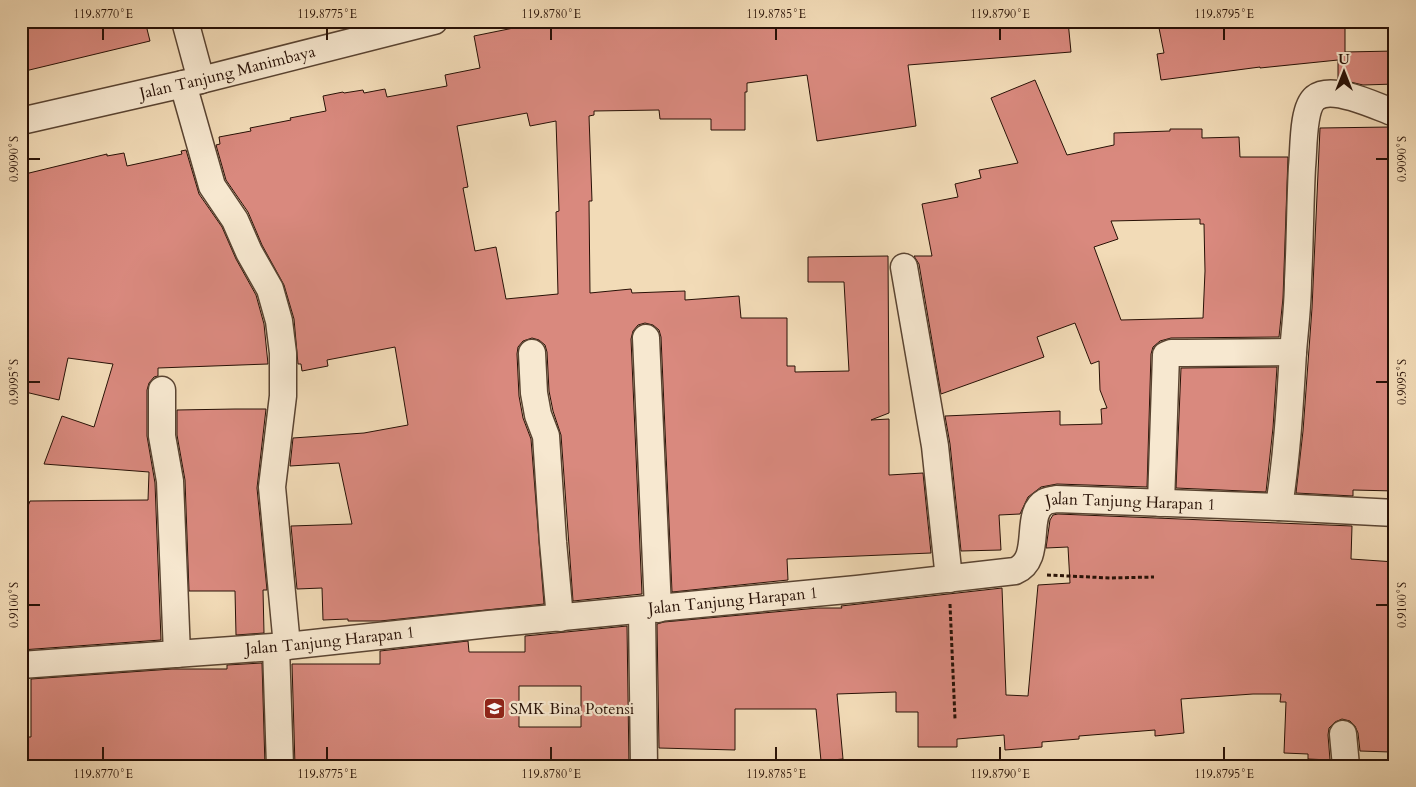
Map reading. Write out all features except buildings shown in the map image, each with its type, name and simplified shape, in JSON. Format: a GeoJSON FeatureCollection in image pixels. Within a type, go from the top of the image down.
{"type":"FeatureCollection","features":[{"type":"Feature","properties":{"kind":"street"},"geometry":{"type":"LineString","coordinates":[[185,21],[192,82],[212,186],[235,220],[249,252],[270,289],[279,321],[283,353],[283,396],[272,487],[282,646],[280,766]]}},
{"type":"Feature","properties":{"kind":"street","name":"Jalan Tanjung Manimbaya"},"geometry":{"type":"LineString","coordinates":[[21,121],[192,82],[434,21]]}},
{"type":"Feature","properties":{"kind":"street"},"geometry":{"type":"LineString","coordinates":[[1279,506],[1289,421],[1298,283],[1302,180],[1306,122],[1310,104],[1320,96],[1346,95],[1395,113]]}},
{"type":"Feature","properties":{"kind":"street"},"geometry":{"type":"LineString","coordinates":[[904,267],[936,446],[949,579]]}},
{"type":"Feature","properties":{"kind":"street"},"geometry":{"type":"LineString","coordinates":[[644,766],[650,610],[646,338]]}},
{"type":"Feature","properties":{"kind":"street"},"geometry":{"type":"LineString","coordinates":[[1161,502],[1166,356],[1170,353],[1294,352]]}},
{"type":"Feature","properties":{"kind":"street"},"geometry":{"type":"LineString","coordinates":[[532,353],[534,393],[538,415],[546,436],[560,618]]}},
{"type":"Feature","properties":{"kind":"street"},"geometry":{"type":"LineString","coordinates":[[162,390],[162,436],[170,481],[177,654]]}},
{"type":"Feature","properties":{"kind":"street","name":"Jalan Tanjung Harapan 1"},"geometry":{"type":"LineString","coordinates":[[21,665],[282,646],[650,610],[1015,571],[1028,560],[1039,507],[1045,501],[1056,499],[1279,506],[1395,513]]}},
{"type":"Feature","properties":{"kind":"street"},"geometry":{"type":"LineString","coordinates":[[1343,734],[1346,764]]}},
{"type":"Feature","properties":{"kind":"path"},"geometry":{"type":"LineString","coordinates":[[1020,568],[1039,574],[1065,577],[1154,577]]}},
{"type":"Feature","properties":{"kind":"path"},"geometry":{"type":"LineString","coordinates":[[949,579],[955,719]]}},
{"type":"Feature","properties":{"kind":"place","name":"SMK Bina Potensi"},"geometry":{"type":"Point","coordinates":[494,709]}}]}
